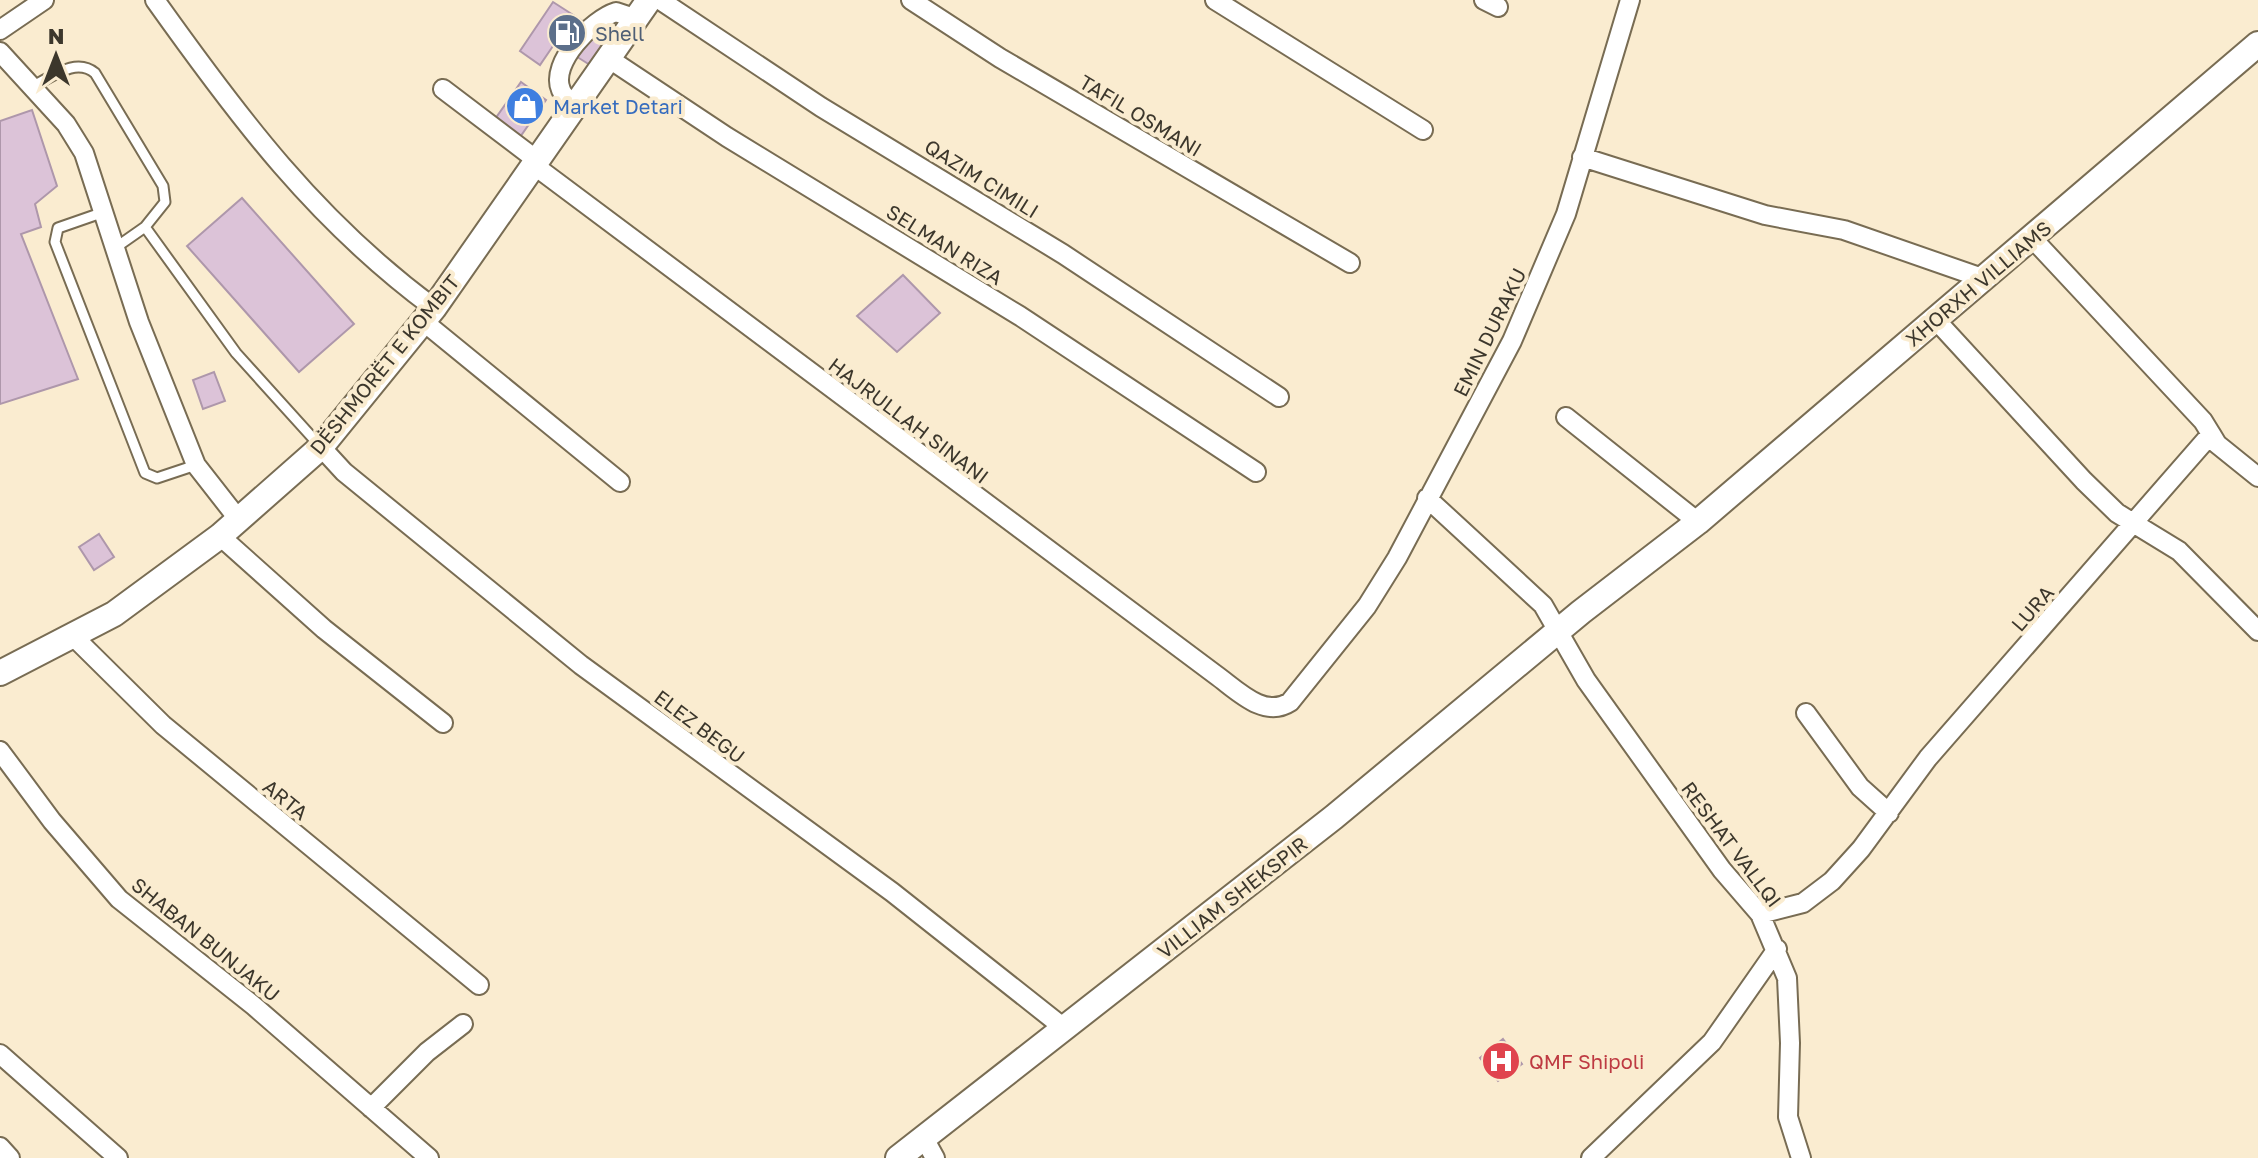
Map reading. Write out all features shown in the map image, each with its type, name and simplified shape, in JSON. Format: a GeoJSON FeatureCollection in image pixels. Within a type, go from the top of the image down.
{"type":"FeatureCollection","features":[{"type":"Feature","properties":{"kind":"street"},"geometry":{"type":"LineString","coordinates":[[0,30],[44,0]]}},
{"type":"Feature","properties":{"kind":"street"},"geometry":{"type":"LineString","coordinates":[[155,0],[275,162],[429,315],[620,482]]}},
{"type":"Feature","properties":{"kind":"street","name":"QAZIM CIMILI"},"geometry":{"type":"LineString","coordinates":[[660,0],[808,99],[1088,271],[1279,397]]}},
{"type":"Feature","properties":{"kind":"street","name":"TAFIL OSMANI"},"geometry":{"type":"LineString","coordinates":[[911,0],[1000,58],[1350,263]]}},
{"type":"Feature","properties":{"kind":"street"},"geometry":{"type":"LineString","coordinates":[[1215,0],[1423,130]]}},
{"type":"Feature","properties":{"kind":"street","name":"EMIN DURAKU"},"geometry":{"type":"LineString","coordinates":[[1260,706],[1284,706],[1322,665],[1374,594],[1512,341],[1566,214],[1630,0]]}},
{"type":"Feature","properties":{"kind":"street"},"geometry":{"type":"LineString","coordinates":[[574,104],[563,95],[559,79],[562,67],[583,34],[594,22],[616,12],[643,10]]}},
{"type":"Feature","properties":{"kind":"street","name":"DËSHMORËT E KOMBIT"},"geometry":{"type":"LineString","coordinates":[[0,673],[114,614],[220,536],[321,447],[429,315],[574,104],[643,10]]}},
{"type":"Feature","properties":{"kind":"street","name":"XHORXH VILLIAMS"},"geometry":{"type":"LineString","coordinates":[[1560,629],[1698,522],[2258,44]]}},
{"type":"Feature","properties":{"kind":"street"},"geometry":{"type":"LineString","coordinates":[[0,52],[66,124],[84,153],[139,322],[196,465],[239,520]]}},
{"type":"Feature","properties":{"kind":"street","name":"SELMAN RIZA"},"geometry":{"type":"LineString","coordinates":[[608,58],[727,137],[1020,316],[1256,472]]}},
{"type":"Feature","properties":{"kind":"street","name":"HAJRULLAH SINANI"},"geometry":{"type":"LineString","coordinates":[[443,89],[536,163],[1260,706]]}},
{"type":"Feature","properties":{"kind":"street"},"geometry":{"type":"LineString","coordinates":[[1582,157],[1765,215],[1844,230],[1985,279]]}},
{"type":"Feature","properties":{"kind":"street"},"geometry":{"type":"LineString","coordinates":[[2032,238],[2203,421],[2217,444],[2258,477]]}},
{"type":"Feature","properties":{"kind":"street"},"geometry":{"type":"LineString","coordinates":[[1935,319],[2117,513],[2179,551],[2258,631]]}},
{"type":"Feature","properties":{"kind":"street"},"geometry":{"type":"LineString","coordinates":[[1566,417],[1698,522]]}},
{"type":"Feature","properties":{"kind":"street","name":"LURA"},"geometry":{"type":"LineString","coordinates":[[1760,914],[1793,906],[1822,891],[1889,813],[1928,758],[2211,434]]}},
{"type":"Feature","properties":{"kind":"street","name":"ELEZ BEGU"},"geometry":{"type":"LineString","coordinates":[[321,447],[344,472],[581,665],[892,892],[1064,1028]]}},
{"type":"Feature","properties":{"kind":"street"},"geometry":{"type":"LineString","coordinates":[[1427,498],[1531,592],[1560,629]]}},
{"type":"Feature","properties":{"kind":"street"},"geometry":{"type":"LineString","coordinates":[[220,536],[312,619],[443,723]]}},
{"type":"Feature","properties":{"kind":"street","name":"VILLIAM SHEKSPIR"},"geometry":{"type":"LineString","coordinates":[[898,1158],[930,1148],[1064,1028],[1334,817],[1560,629]]}},
{"type":"Feature","properties":{"kind":"street","name":"RESHAT VALLQI"},"geometry":{"type":"LineString","coordinates":[[1560,629],[1586,680],[1722,870],[1760,914],[1777,949],[1789,1000],[1788,1117],[1801,1158]]}},
{"type":"Feature","properties":{"kind":"street","name":"ARTA"},"geometry":{"type":"LineString","coordinates":[[74,637],[163,725],[479,985]]}},
{"type":"Feature","properties":{"kind":"street"},"geometry":{"type":"LineString","coordinates":[[1806,713],[1860,787],[1889,813]]}},
{"type":"Feature","properties":{"kind":"street","name":"SHABAN BUNJAKU"},"geometry":{"type":"LineString","coordinates":[[0,751],[52,821],[119,899],[254,1006],[429,1158]]}},
{"type":"Feature","properties":{"kind":"street"},"geometry":{"type":"LineString","coordinates":[[1591,1158],[1712,1042],[1777,949]]}},
{"type":"Feature","properties":{"kind":"street"},"geometry":{"type":"LineString","coordinates":[[371,1108],[427,1052],[463,1024]]}},
{"type":"Feature","properties":{"kind":"street"},"geometry":{"type":"LineString","coordinates":[[0,1054],[118,1158]]}},
{"type":"Feature","properties":{"kind":"street"},"geometry":{"type":"LineString","coordinates":[[0,1147],[10,1158]]}},
{"type":"Feature","properties":{"kind":"lane"},"geometry":{"type":"LineString","coordinates":[[33,86],[77,65],[87,66],[95,73],[163,186],[165,202],[145,227],[115,248]]}},
{"type":"Feature","properties":{"kind":"lane"},"geometry":{"type":"LineString","coordinates":[[104,212],[58,228],[55,242],[145,473],[157,478],[196,465]]}},
{"type":"Feature","properties":{"kind":"lane"},"geometry":{"type":"LineString","coordinates":[[145,227],[244,364],[321,447]]}},
{"type":"Feature","properties":{"kind":"building"},"geometry":{"type":"Polygon","coordinates":[[[553,2],[609,38],[590,65],[555,43],[540,65],[520,51],[553,2]]]}},
{"type":"Feature","properties":{"kind":"building"},"geometry":{"type":"Polygon","coordinates":[[[521,82],[546,100],[520,137],[495,119],[521,82]]]}},
{"type":"Feature","properties":{"kind":"building"},"geometry":{"type":"Polygon","coordinates":[[[32,110],[57,186],[35,204],[41,227],[21,234],[78,379],[0,404],[0,121],[32,110]]]}},
{"type":"Feature","properties":{"kind":"building"},"geometry":{"type":"Polygon","coordinates":[[[242,198],[354,324],[299,372],[187,246],[242,198]]]}},
{"type":"Feature","properties":{"kind":"building"},"geometry":{"type":"Polygon","coordinates":[[[903,275],[940,313],[897,352],[857,316],[903,275]]]}},
{"type":"Feature","properties":{"kind":"building"},"geometry":{"type":"Polygon","coordinates":[[[214,372],[225,401],[203,409],[193,380],[214,372]]]}},
{"type":"Feature","properties":{"kind":"building"},"geometry":{"type":"Polygon","coordinates":[[[99,534],[114,557],[94,570],[79,547],[99,534]]]}},
{"type":"Feature","properties":{"kind":"building","name":"QMF Shipoli"},"geometry":{"type":"Polygon","coordinates":[[[1503,1039],[1522,1064],[1498,1081],[1480,1058],[1503,1039]]]}},
{"type":"Feature","properties":{"kind":"place","name":"Shell"},"geometry":{"type":"Point","coordinates":[567,33]}},
{"type":"Feature","properties":{"kind":"place","name":"Market Detari"},"geometry":{"type":"Point","coordinates":[525,106]}},
{"type":"Feature","properties":{"kind":"place","name":"QMF Shipoli"},"geometry":{"type":"Point","coordinates":[1501,1061]}}]}
